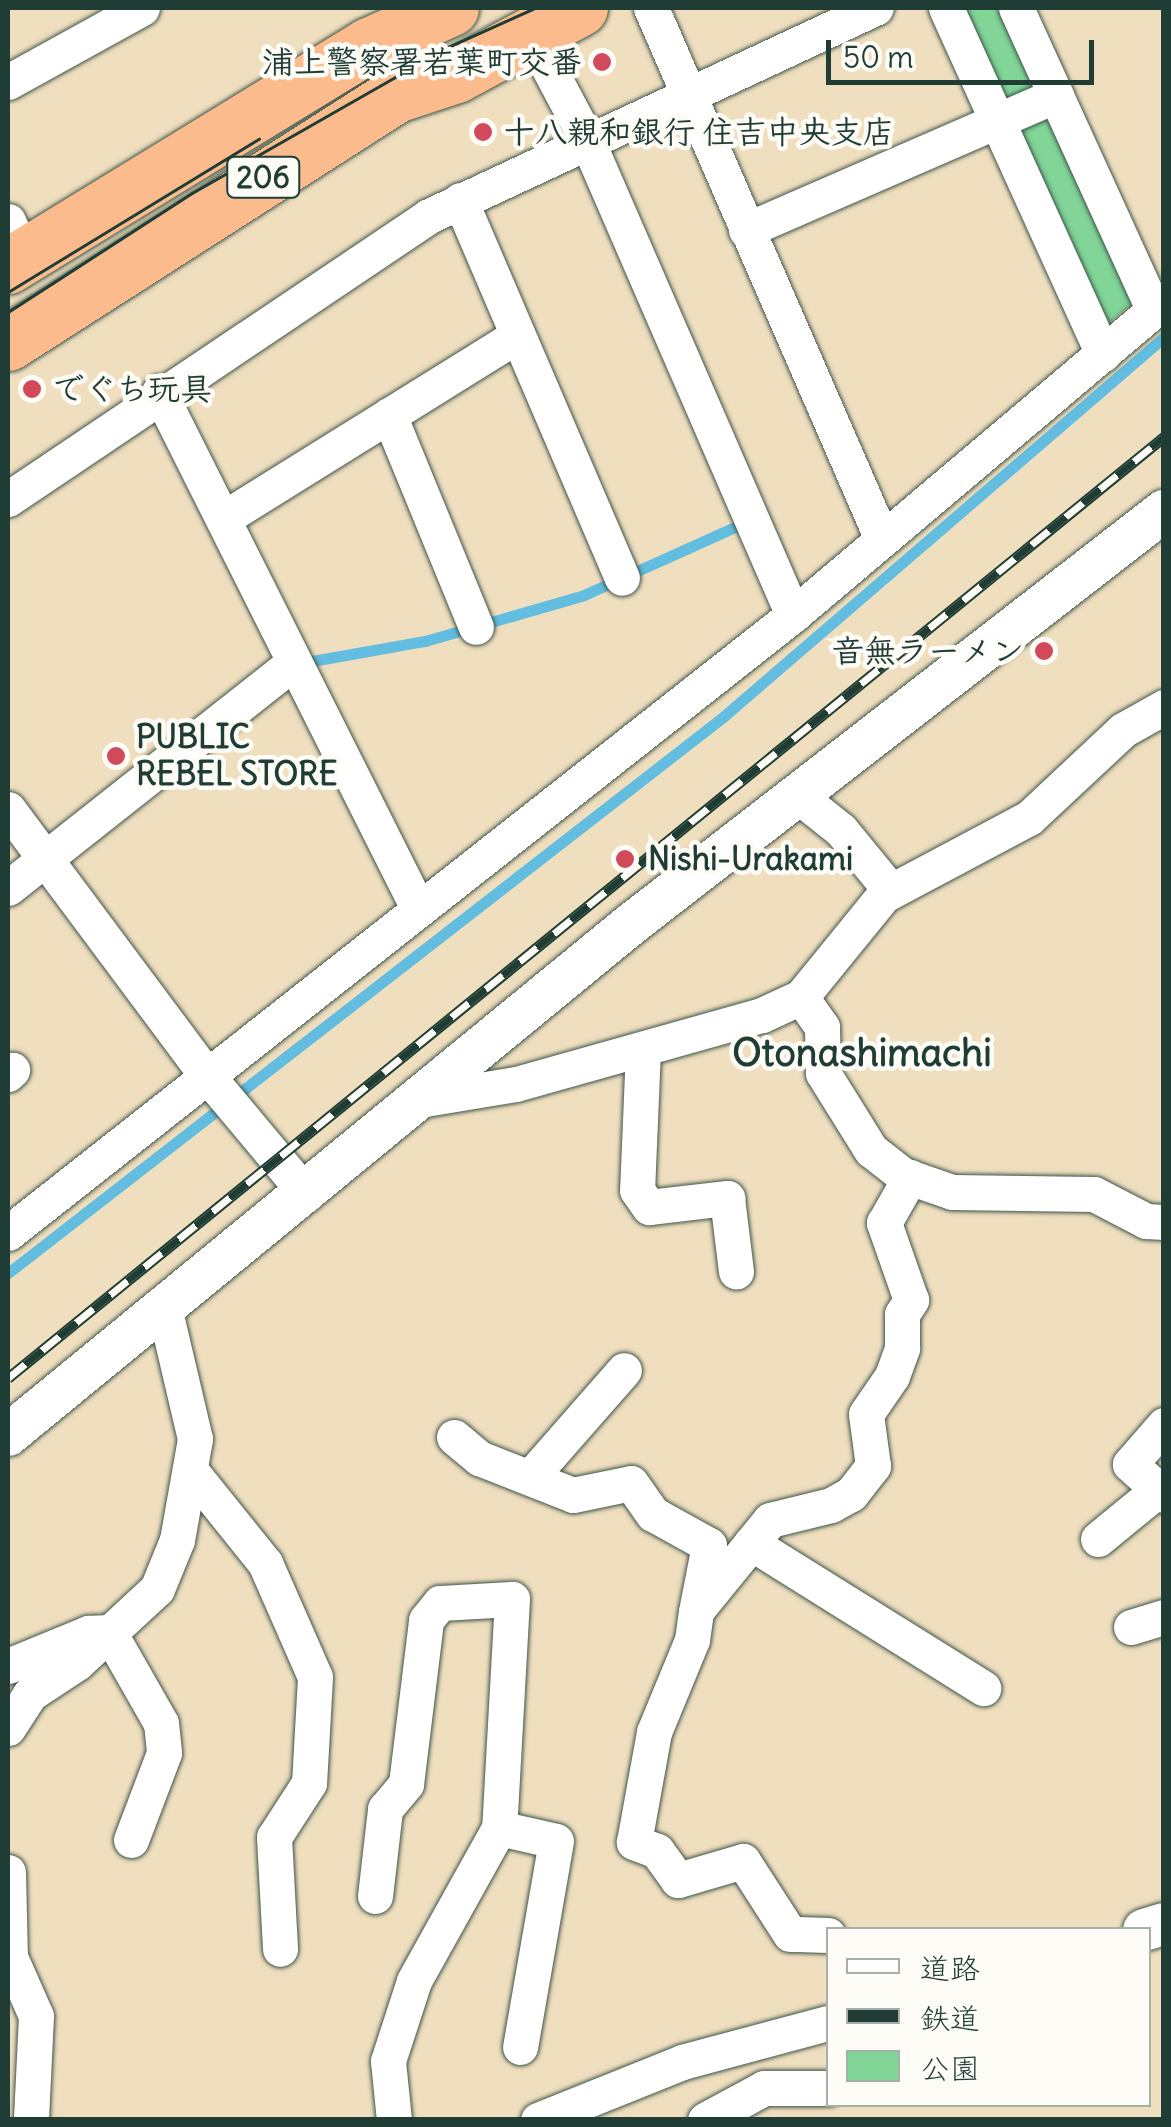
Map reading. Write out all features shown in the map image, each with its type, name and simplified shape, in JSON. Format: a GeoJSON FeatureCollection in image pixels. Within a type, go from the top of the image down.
{"type":"FeatureCollection","features":[{"type":"Feature","properties":{"kind":"highway","name":"206"},"geometry":{"type":"LineString","coordinates":[[13,247],[369,45],[450,8]]}},
{"type":"Feature","properties":{"kind":"highway","name":"206"},"geometry":{"type":"LineString","coordinates":[[8,343],[396,95],[456,75],[523,19],[580,8]]}},
{"type":"Feature","properties":{"kind":"street"},"geometry":{"type":"LineString","coordinates":[[8,82],[142,8]]}},
{"type":"Feature","properties":{"kind":"street"},"geometry":{"type":"LineString","coordinates":[[651,8],[882,539]]}},
{"type":"Feature","properties":{"kind":"street"},"geometry":{"type":"LineString","coordinates":[[8,499],[159,392],[460,200],[586,138],[876,8]]}},
{"type":"Feature","properties":{"kind":"street"},"geometry":{"type":"LineString","coordinates":[[946,8],[1102,354]]}},
{"type":"Feature","properties":{"kind":"street"},"geometry":{"type":"LineString","coordinates":[[8,1233],[417,906],[792,616],[1158,304],[1016,8]]}},
{"type":"Feature","properties":{"kind":"street"},"geometry":{"type":"LineString","coordinates":[[523,19],[586,138],[792,616]]}},
{"type":"Feature","properties":{"kind":"street"},"geometry":{"type":"LineString","coordinates":[[746,230],[1056,95]]}},
{"type":"Feature","properties":{"kind":"street"},"geometry":{"type":"LineString","coordinates":[[460,200],[622,578]]}},
{"type":"Feature","properties":{"kind":"street"},"geometry":{"type":"LineString","coordinates":[[224,518],[518,335]]}},
{"type":"Feature","properties":{"kind":"street"},"geometry":{"type":"LineString","coordinates":[[159,392],[224,518],[292,664],[417,906]]}},
{"type":"Feature","properties":{"kind":"street"},"geometry":{"type":"LineString","coordinates":[[390,415],[476,627]]}},
{"type":"Feature","properties":{"kind":"street"},"geometry":{"type":"LineString","coordinates":[[8,1436],[797,795],[1164,510]]}},
{"type":"Feature","properties":{"kind":"street"},"geometry":{"type":"LineString","coordinates":[[8,888],[292,664]]}},
{"type":"Feature","properties":{"kind":"street"},"geometry":{"type":"LineString","coordinates":[[419,1100],[516,1084],[801,998],[891,891],[1029,818],[1123,730],[1164,707]]}},
{"type":"Feature","properties":{"kind":"street"},"geometry":{"type":"LineString","coordinates":[[797,795],[841,830],[891,891]]}},
{"type":"Feature","properties":{"kind":"street"},"geometry":{"type":"LineString","coordinates":[[8,809],[205,1073],[306,1194]]}},
{"type":"Feature","properties":{"kind":"street"},"geometry":{"type":"LineString","coordinates":[[801,998],[822,1027],[822,1074],[871,1150],[910,1178],[952,1192],[1094,1194],[1146,1221],[1164,1222]]}},
{"type":"Feature","properties":{"kind":"street"},"geometry":{"type":"LineString","coordinates":[[642,1049],[637,1190],[650,1208],[727,1198],[736,1271]]}},
{"type":"Feature","properties":{"kind":"street"},"geometry":{"type":"LineString","coordinates":[[696,1611],[770,1520],[851,1494],[872,1466],[866,1414],[892,1376],[902,1314],[911,1300],[884,1223],[910,1178]]}},
{"type":"Feature","properties":{"kind":"street"},"geometry":{"type":"LineString","coordinates":[[8,1728],[30,1694],[109,1632],[157,1588],[176,1540],[195,1440],[164,1311]]}},
{"type":"Feature","properties":{"kind":"street"},"geometry":{"type":"LineString","coordinates":[[533,1474],[624,1370]]}},
{"type":"Feature","properties":{"kind":"street"},"geometry":{"type":"LineString","coordinates":[[1098,1539],[1162,1491],[1130,1464],[1164,1426]]}},
{"type":"Feature","properties":{"kind":"street"},"geometry":{"type":"LineString","coordinates":[[454,1437],[480,1458],[533,1474],[573,1495],[632,1483],[652,1514],[710,1545],[692,1640],[654,1732],[634,1842],[657,1851],[678,1880],[743,1861],[790,1934],[826,1935]]}},
{"type":"Feature","properties":{"kind":"street"},"geometry":{"type":"LineString","coordinates":[[191,1470],[265,1563],[315,1678],[310,1783],[274,1838],[280,1949]]}},
{"type":"Feature","properties":{"kind":"street"},"geometry":{"type":"LineString","coordinates":[[751,1543],[983,1688]]}},
{"type":"Feature","properties":{"kind":"street"},"geometry":{"type":"LineString","coordinates":[[375,1896],[385,1809],[406,1784],[426,1620],[440,1603],[512,1599],[498,1828],[414,1982],[388,2061],[394,2120]]}},
{"type":"Feature","properties":{"kind":"street"},"geometry":{"type":"LineString","coordinates":[[8,1666],[88,1633],[109,1632]]}},
{"type":"Feature","properties":{"kind":"street"},"geometry":{"type":"LineString","coordinates":[[109,1632],[161,1722],[164,1753],[131,1840]]}},
{"type":"Feature","properties":{"kind":"street"},"geometry":{"type":"LineString","coordinates":[[498,1828],[556,1841],[520,2048]]}},
{"type":"Feature","properties":{"kind":"street"},"geometry":{"type":"LineString","coordinates":[[8,1872],[10,1957],[36,2016],[32,2120]]}},
{"type":"Feature","properties":{"kind":"street"},"geometry":{"type":"LineString","coordinates":[[538,2120],[682,2062],[826,2024]]}},
{"type":"Feature","properties":{"kind":"street"},"geometry":{"type":"LineString","coordinates":[[705,2120],[764,2088],[826,2088]]}},
{"type":"Feature","properties":{"kind":"green space"},"geometry":{"type":"Polygon","coordinates":[[[955,8],[1010,8],[1046,89],[999,109],[955,8]]]}},
{"type":"Feature","properties":{"kind":"green space"},"geometry":{"type":"Polygon","coordinates":[[[1053,104],[1139,298],[1101,329],[1004,122],[1053,104]]]}},
{"type":"Feature","properties":{"kind":"waterway"},"geometry":{"type":"LineString","coordinates":[[8,1273],[723,717],[1164,337]]}},
{"type":"Feature","properties":{"kind":"waterway"},"geometry":{"type":"LineString","coordinates":[[301,663],[425,641],[584,595],[748,521]]}},
{"type":"Feature","properties":{"kind":"tram line"},"geometry":{"type":"LineString","coordinates":[[8,312],[192,193],[444,49],[535,8]]}},
{"type":"Feature","properties":{"kind":"tram line"},"geometry":{"type":"LineString","coordinates":[[8,292],[259,139]]}},
{"type":"Feature","properties":{"kind":"railway"},"geometry":{"type":"LineString","coordinates":[[8,1378],[1164,437]]}},
{"type":"Feature","properties":{"kind":"place","name":"浦上警察署若葉町交番"},"geometry":{"type":"Point","coordinates":[602,62]}},
{"type":"Feature","properties":{"kind":"place","name":"十八親和銀行 住吉中央支店"},"geometry":{"type":"Point","coordinates":[483,132]}},
{"type":"Feature","properties":{"kind":"place","name":"でぐち玩具"},"geometry":{"type":"Point","coordinates":[32,389]}},
{"type":"Feature","properties":{"kind":"place","name":"音無ラーメン"},"geometry":{"type":"Point","coordinates":[1044,651]}},
{"type":"Feature","properties":{"kind":"place","name":"PUBLIC REBEL STORE"},"geometry":{"type":"Point","coordinates":[116,756]}},
{"type":"Feature","properties":{"kind":"place","name":"Nishi-Urakami"},"geometry":{"type":"Point","coordinates":[625,859]}},
{"type":"Feature","properties":{"kind":"district","name":"Otonashimachi"},"geometry":{"type":"Point","coordinates":[862,1053]}}]}
